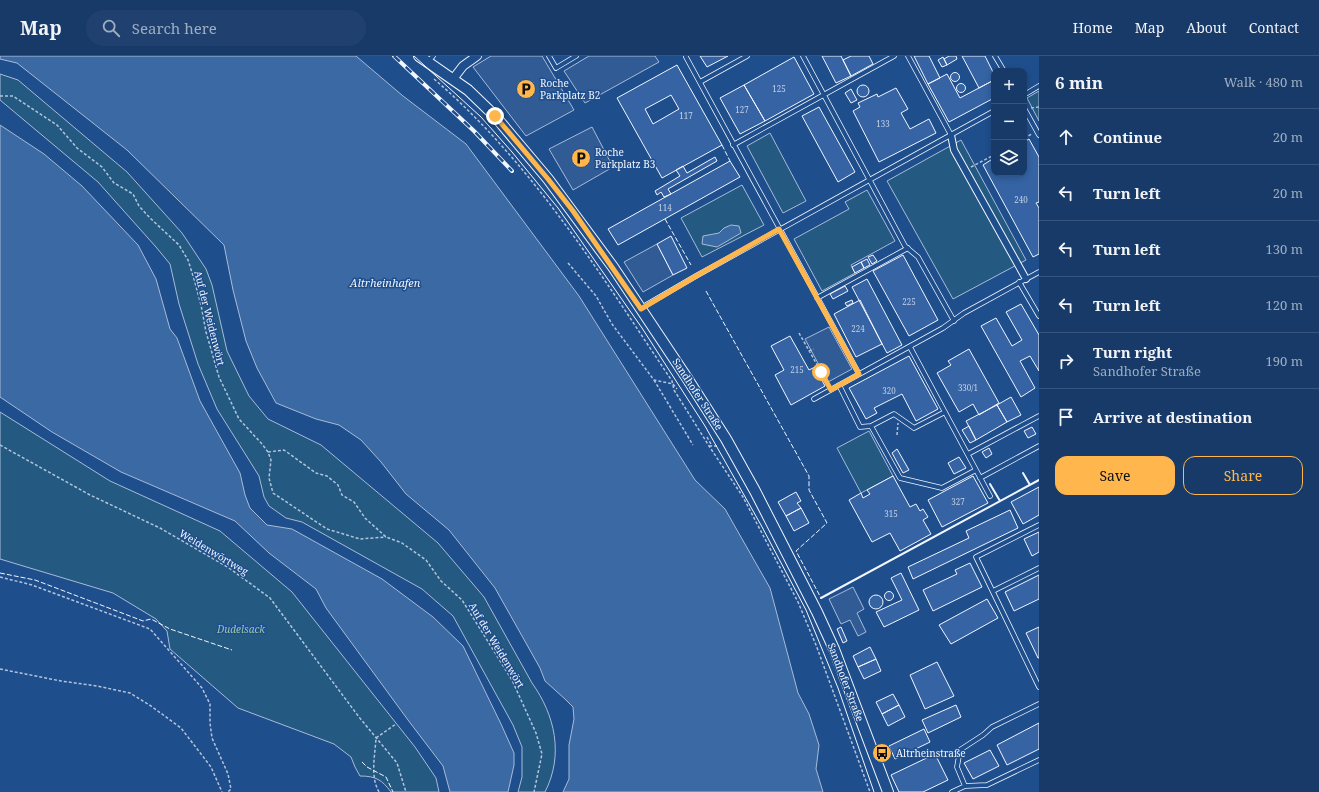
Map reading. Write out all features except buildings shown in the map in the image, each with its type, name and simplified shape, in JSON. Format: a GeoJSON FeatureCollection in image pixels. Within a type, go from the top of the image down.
{"type":"FeatureCollection","features":[{"type":"Feature","properties":{"kind":"street"},"geometry":{"type":"LineString","coordinates":[[452,79],[463,66],[477,56]]}},
{"type":"Feature","properties":{"kind":"street","name":"Sandhofer Straße"},"geometry":{"type":"LineString","coordinates":[[426,58],[468,90],[495,116],[548,179],[613,267],[688,378],[726,439],[796,568],[834,649],[888,792]]}},
{"type":"Feature","properties":{"kind":"street"},"geometry":{"type":"LineString","coordinates":[[951,135],[954,150],[1026,279]]}},
{"type":"Feature","properties":{"kind":"lane"},"geometry":{"type":"LineString","coordinates":[[549,56],[556,68],[576,56]]}},
{"type":"Feature","properties":{"kind":"lane"},"geometry":{"type":"LineString","coordinates":[[700,82],[747,56]]}},
{"type":"Feature","properties":{"kind":"lane"},"geometry":{"type":"LineString","coordinates":[[803,56],[905,246],[918,257],[954,321]]}},
{"type":"Feature","properties":{"kind":"lane"},"geometry":{"type":"LineString","coordinates":[[733,145],[894,56]]}},
{"type":"Feature","properties":{"kind":"lane"},"geometry":{"type":"LineString","coordinates":[[908,56],[951,135]]}},
{"type":"Feature","properties":{"kind":"lane"},"geometry":{"type":"LineString","coordinates":[[995,56],[1002,68]]}},
{"type":"Feature","properties":{"kind":"lane"},"geometry":{"type":"LineString","coordinates":[[686,58],[859,374]]}},
{"type":"Feature","properties":{"kind":"lane"},"geometry":{"type":"LineString","coordinates":[[1027,93],[1039,86]]}},
{"type":"Feature","properties":{"kind":"lane"},"geometry":{"type":"LineString","coordinates":[[641,309],[779,229],[991,113]]}},
{"type":"Feature","properties":{"kind":"lane"},"geometry":{"type":"LineString","coordinates":[[1027,113],[1038,133]]}},
{"type":"Feature","properties":{"kind":"lane"},"geometry":{"type":"LineString","coordinates":[[817,298],[908,248]]}},
{"type":"Feature","properties":{"kind":"lane"},"geometry":{"type":"LineString","coordinates":[[814,399],[910,347],[943,328],[964,313],[1039,272]]}},
{"type":"Feature","properties":{"kind":"lane"},"geometry":{"type":"LineString","coordinates":[[1019,282],[1039,316]]}},
{"type":"Feature","properties":{"kind":"lane"},"geometry":{"type":"LineString","coordinates":[[910,347],[990,496]]}},
{"type":"Feature","properties":{"kind":"lane"},"geometry":{"type":"LineString","coordinates":[[838,385],[860,427],[872,426],[894,414],[914,428],[945,412]]}},
{"type":"Feature","properties":{"kind":"lane"},"geometry":{"type":"LineString","coordinates":[[968,454],[1039,416]]}},
{"type":"Feature","properties":{"kind":"lane"},"geometry":{"type":"LineString","coordinates":[[872,426],[900,478],[942,488],[976,470]]}},
{"type":"Feature","properties":{"kind":"lane"},"geometry":{"type":"LineString","coordinates":[[980,478],[1039,446]]}},
{"type":"Feature","properties":{"kind":"lane"},"geometry":{"type":"LineString","coordinates":[[1039,525],[976,557],[1039,687]]}},
{"type":"Feature","properties":{"kind":"lane"},"geometry":{"type":"LineString","coordinates":[[993,591],[1039,568]]}},
{"type":"Feature","properties":{"kind":"lane"},"geometry":{"type":"LineString","coordinates":[[965,786],[957,767],[960,750],[984,735],[992,727],[1039,704]]}},
{"type":"Feature","properties":{"kind":"lane"},"geometry":{"type":"LineString","coordinates":[[952,792],[965,786],[987,785],[1039,760]]}},
{"type":"Feature","properties":{"kind":"path"},"geometry":{"type":"LineString","coordinates":[[440,84],[472,114],[508,153],[569,229],[677,389]]}},
{"type":"Feature","properties":{"kind":"path","name":"Auf der Weidenwört"},"geometry":{"type":"LineString","coordinates":[[0,96],[13,96],[57,125],[77,148],[102,167],[114,183],[133,194],[139,206],[146,214],[179,245],[188,260],[194,279],[206,332],[219,377],[239,419],[268,452],[271,460],[269,478],[273,493],[327,529],[360,539],[386,537]]}},
{"type":"Feature","properties":{"kind":"path"},"geometry":{"type":"LineString","coordinates":[[1027,137],[1038,133]]}},
{"type":"Feature","properties":{"kind":"path"},"geometry":{"type":"LineString","coordinates":[[966,170],[991,157]]}},
{"type":"Feature","properties":{"kind":"path"},"geometry":{"type":"LineString","coordinates":[[568,263],[596,296],[612,324],[654,380],[693,446]]}},
{"type":"Feature","properties":{"kind":"path"},"geometry":{"type":"LineString","coordinates":[[799,333],[831,390]]}},
{"type":"Feature","properties":{"kind":"path"},"geometry":{"type":"LineString","coordinates":[[809,351],[814,349]]}},
{"type":"Feature","properties":{"kind":"path"},"geometry":{"type":"LineString","coordinates":[[821,372],[825,369]]}},
{"type":"Feature","properties":{"kind":"path"},"geometry":{"type":"LineString","coordinates":[[654,380],[673,384]]}},
{"type":"Feature","properties":{"kind":"path"},"geometry":{"type":"LineString","coordinates":[[673,384],[674,390],[743,497],[798,602],[816,645],[870,792]]}},
{"type":"Feature","properties":{"kind":"path"},"geometry":{"type":"LineString","coordinates":[[897,435],[900,419]]}},
{"type":"Feature","properties":{"kind":"path"},"geometry":{"type":"LineString","coordinates":[[707,437],[712,446]]}},
{"type":"Feature","properties":{"kind":"path","name":"Weidenwörtweg"},"geometry":{"type":"LineString","coordinates":[[0,445],[90,495],[160,528],[229,568],[270,598],[309,652],[396,763],[406,792]]}},
{"type":"Feature","properties":{"kind":"path","name":"Auf der Weidenwört"},"geometry":{"type":"LineString","coordinates":[[268,452],[284,450],[316,473],[327,476],[338,485],[342,495],[354,502],[365,518],[386,537],[402,543],[426,560],[441,581],[462,600],[512,680],[536,733],[542,754],[534,792]]}},
{"type":"Feature","properties":{"kind":"path"},"geometry":{"type":"LineString","coordinates":[[0,577],[32,585],[150,629],[202,688],[210,704],[212,738],[228,774],[231,789],[228,792]]}},
{"type":"Feature","properties":{"kind":"path"},"geometry":{"type":"LineString","coordinates":[[0,669],[130,693],[181,728],[211,767],[222,792]]}},
{"type":"Feature","properties":{"kind":"path"},"geometry":{"type":"LineString","coordinates":[[379,792],[376,786],[373,770],[376,738],[396,724]]}},
{"type":"Feature","properties":{"kind":"green space"},"geometry":{"type":"Polygon","coordinates":[[[0,74],[18,80],[127,172],[182,233],[206,269],[212,285],[227,351],[249,396],[268,419],[321,445],[438,543],[484,597],[540,695],[551,722],[555,750],[554,764],[551,778],[545,792],[518,792],[522,777],[522,747],[513,725],[453,616],[422,589],[302,522],[286,518],[269,506],[264,497],[259,476],[217,409],[198,364],[179,304],[170,264],[98,182],[0,100],[0,74]]]}},
{"type":"Feature","properties":{"kind":"green space"},"geometry":{"type":"Polygon","coordinates":[[[1039,91],[1039,121],[1027,98],[1039,91]]]}},
{"type":"Feature","properties":{"kind":"green space"},"geometry":{"type":"Polygon","coordinates":[[[770,133],[806,201],[783,213],[747,146],[770,133]]]}},
{"type":"Feature","properties":{"kind":"green space"},"geometry":{"type":"Polygon","coordinates":[[[961,140],[1026,260],[953,299],[887,181],[961,140]]]}},
{"type":"Feature","properties":{"kind":"green space"},"geometry":{"type":"Polygon","coordinates":[[[742,185],[764,225],[702,257],[681,218],[742,185]]]}},
{"type":"Feature","properties":{"kind":"green space"},"geometry":{"type":"Polygon","coordinates":[[[867,190],[895,241],[851,265],[855,273],[822,291],[794,239],[849,209],[845,202],[867,190]]]}},
{"type":"Feature","properties":{"kind":"green space","name":"Dudelsack"},"geometry":{"type":"Polygon","coordinates":[[[0,412],[110,481],[220,531],[292,592],[415,747],[436,778],[439,792],[391,792],[385,784],[378,780],[360,776],[351,757],[334,744],[238,708],[170,649],[167,631],[156,619],[113,593],[0,559],[0,412]]]}},
{"type":"Feature","properties":{"kind":"green space"},"geometry":{"type":"Polygon","coordinates":[[[869,431],[893,476],[861,493],[837,448],[869,431]]]}},
{"type":"Feature","properties":{"kind":"shaded area","name":"Roche Parkplatz B2"},"geometry":{"type":"Polygon","coordinates":[[[491,56],[542,56],[574,110],[526,136],[473,67],[491,56]]]}},
{"type":"Feature","properties":{"kind":"shaded area"},"geometry":{"type":"Polygon","coordinates":[[[589,56],[655,56],[659,62],[585,103],[564,71],[589,56]]]}},
{"type":"Feature","properties":{"kind":"shaded area","name":"Roche Parkplatz B3"},"geometry":{"type":"Polygon","coordinates":[[[592,127],[613,167],[573,190],[549,149],[592,127]]]}},
{"type":"Feature","properties":{"kind":"shaded area"},"geometry":{"type":"Polygon","coordinates":[[[657,244],[673,275],[643,292],[624,262],[657,244]]]}},
{"type":"Feature","properties":{"kind":"shaded area"},"geometry":{"type":"Polygon","coordinates":[[[829,327],[852,369],[828,382],[805,339],[829,327]]]}},
{"type":"Feature","properties":{"kind":"shaded area"},"geometry":{"type":"Polygon","coordinates":[[[853,587],[864,609],[857,613],[866,632],[858,636],[850,620],[841,624],[829,599],[853,587]]]}},
{"type":"Feature","properties":{"kind":"water","name":"Altrheinhafen"},"geometry":{"type":"Polygon","coordinates":[[[0,56],[356,56],[403,96],[466,144],[579,296],[695,480],[725,509],[770,588],[798,693],[809,714],[819,745],[816,769],[823,792],[563,792],[569,779],[569,745],[574,719],[573,707],[545,681],[540,668],[495,588],[449,530],[406,494],[381,462],[361,440],[339,425],[316,419],[276,403],[257,368],[246,341],[233,290],[224,245],[127,150],[17,63],[0,59],[0,56]]]}},
{"type":"Feature","properties":{"kind":"water"},"geometry":{"type":"Polygon","coordinates":[[[0,125],[44,154],[82,186],[138,245],[156,279],[170,329],[177,338],[200,401],[240,473],[245,495],[250,508],[267,525],[292,529],[382,579],[433,617],[463,646],[514,753],[514,765],[508,792],[450,792],[443,766],[326,608],[316,589],[269,553],[235,521],[121,472],[52,432],[0,397],[0,125]]]}},
{"type":"Feature","properties":{"kind":"water"},"geometry":{"type":"Polygon","coordinates":[[[731,225],[739,226],[741,233],[717,247],[702,244],[703,236],[719,233],[724,228],[731,225]]]}},
{"type":"Feature","properties":{"kind":"tram line"},"geometry":{"type":"LineString","coordinates":[[414,56],[481,117],[558,208],[642,328],[705,426],[761,525],[806,610],[838,688],[874,792]]}},
{"type":"Feature","properties":{"kind":"railway"},"geometry":{"type":"LineString","coordinates":[[394,56],[474,131],[512,171]]}},
{"type":"Feature","properties":{"kind":"fence"},"geometry":{"type":"LineString","coordinates":[[722,145],[730,161]]}},
{"type":"Feature","properties":{"kind":"fence"},"geometry":{"type":"LineString","coordinates":[[665,219],[691,265]]}},
{"type":"Feature","properties":{"kind":"fence"},"geometry":{"type":"LineString","coordinates":[[706,291],[809,476],[809,490],[827,523],[796,551],[821,598]]}},
{"type":"Feature","properties":{"kind":"fence"},"geometry":{"type":"LineString","coordinates":[[0,573],[35,580],[143,621],[151,619],[170,629],[232,650]]}},
{"type":"Feature","properties":{"kind":"fence"},"geometry":{"type":"LineString","coordinates":[[362,762],[367,767],[386,777],[393,792]]}},
{"type":"Feature","properties":{"kind":"wall"},"geometry":{"type":"LineString","coordinates":[[1023,473],[1030,485]]}},
{"type":"Feature","properties":{"kind":"wall"},"geometry":{"type":"LineString","coordinates":[[821,598],[1039,480]]}},
{"type":"Feature","properties":{"kind":"wall"},"geometry":{"type":"LineString","coordinates":[[990,484],[1000,501]]}},
{"type":"Feature","properties":{"kind":"place","name":"Roche Parkplatz B2"},"geometry":{"type":"Point","coordinates":[526,89]}},
{"type":"Feature","properties":{"kind":"place","name":"Roche Parkplatz B3"},"geometry":{"type":"Point","coordinates":[581,158]}},
{"type":"Feature","properties":{"kind":"place","name":"Altrheinstraße"},"geometry":{"type":"Point","coordinates":[882,753]}},
{"type":"Feature","properties":{"kind":"route"},"geometry":{"type":"LineString","coordinates":[[495,116],[573,211],[641,309],[779,229],[859,374],[831,390],[821,372]]}}]}
